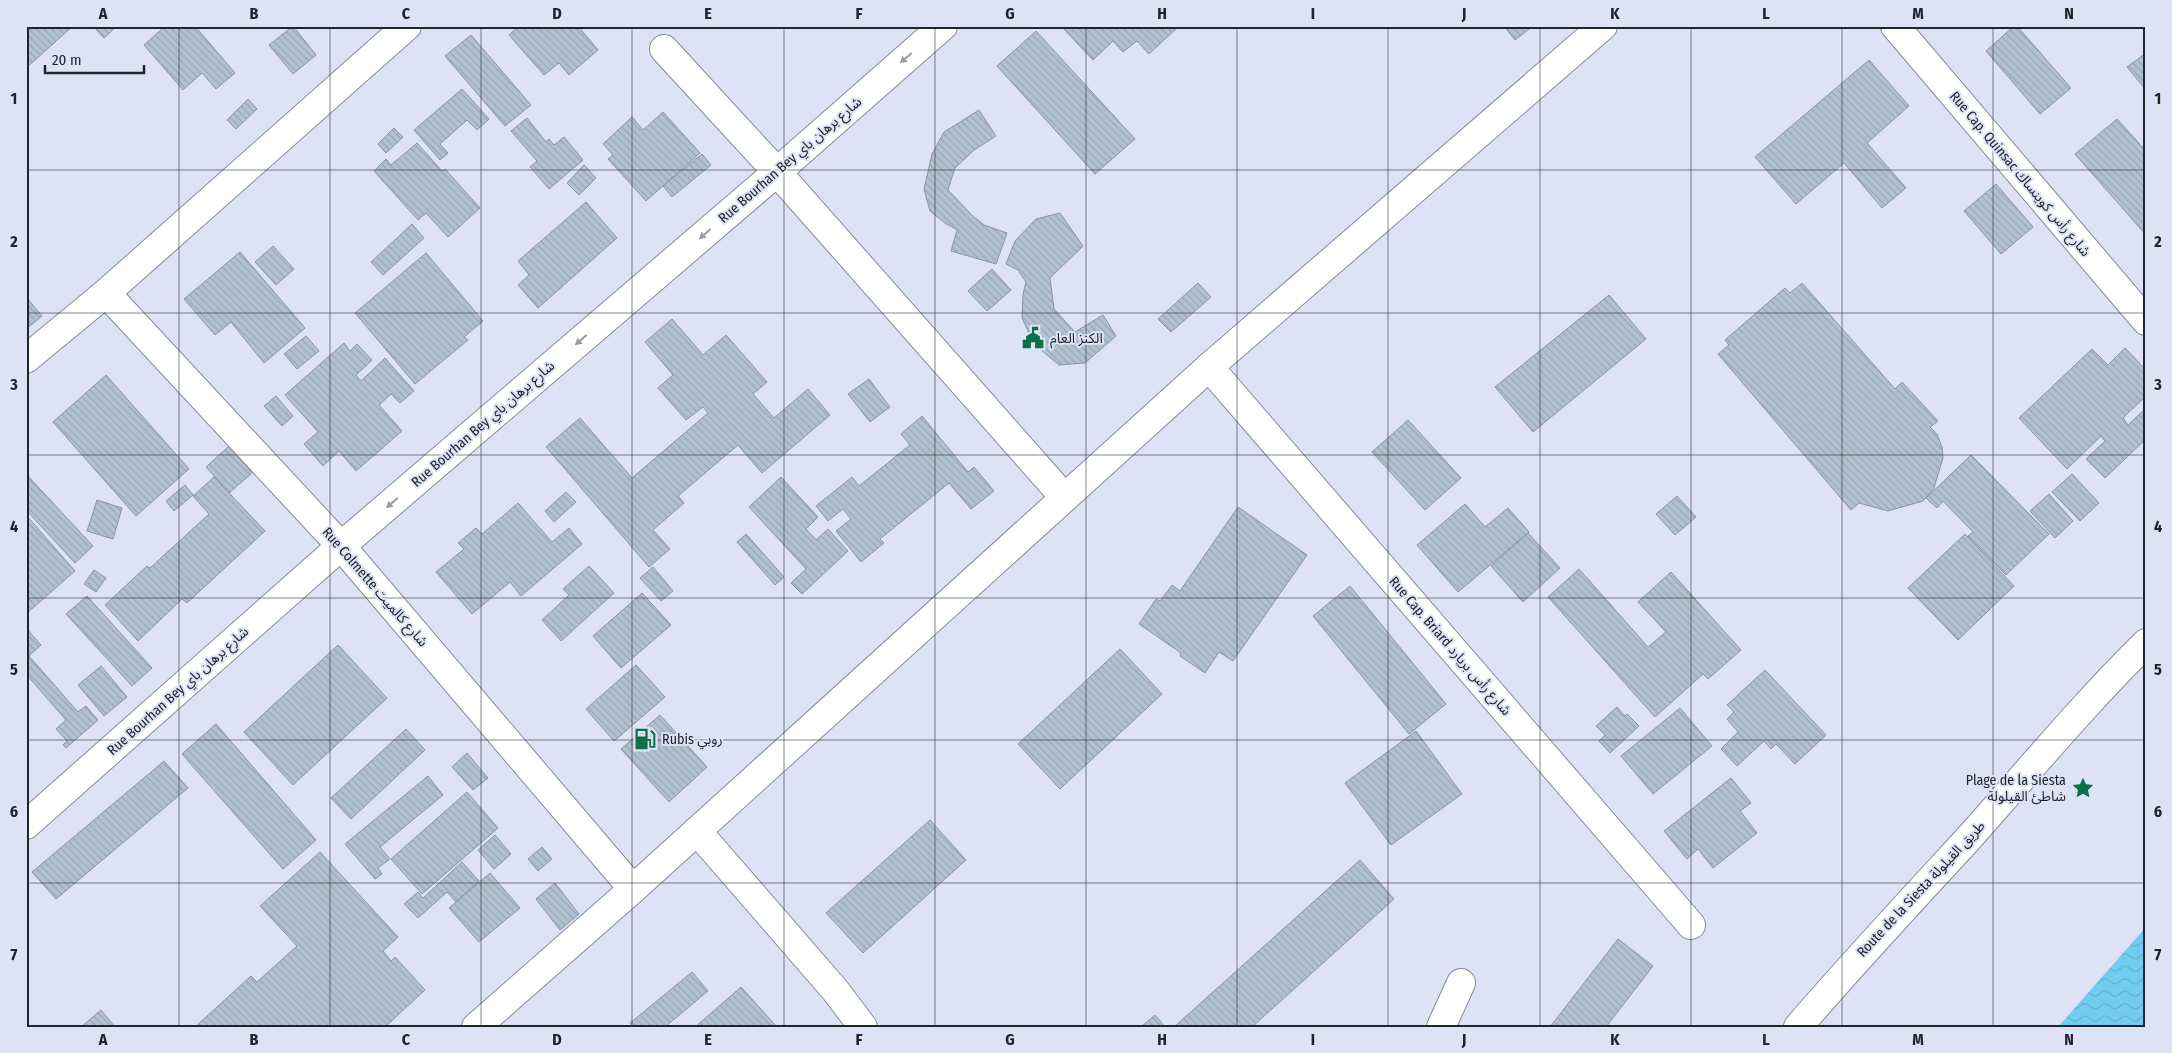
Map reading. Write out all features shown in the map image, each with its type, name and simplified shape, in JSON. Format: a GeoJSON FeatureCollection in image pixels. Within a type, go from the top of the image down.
{"type":"FeatureCollection","features":[{"type":"Feature","properties":{"kind":"street"},"geometry":{"type":"LineString","coordinates":[[26,359],[106,293],[407,26]]}},
{"type":"Feature","properties":{"kind":"street","name":"Rue Bourhan Bey شارع برهان باي"},"geometry":{"type":"LineString","coordinates":[[26,825],[341,546],[777,172],[943,26]]}},
{"type":"Feature","properties":{"kind":"street"},"geometry":{"type":"LineString","coordinates":[[476,1027],[633,889],[1209,367],[1603,26]]}},
{"type":"Feature","properties":{"kind":"street","name":"Rue Cap. Quinsac شارع رأس كوينساك"},"geometry":{"type":"LineString","coordinates":[[1895,26],[2146,321]]}},
{"type":"Feature","properties":{"kind":"street"},"geometry":{"type":"LineString","coordinates":[[664,49],[777,172],[1064,497]]}},
{"type":"Feature","properties":{"kind":"street","name":"Rue Colmette شارع كالميت"},"geometry":{"type":"LineString","coordinates":[[106,293],[341,546],[633,889]]}},
{"type":"Feature","properties":{"kind":"street","name":"Rue Cap. Briard شارع رأس بريارد"},"geometry":{"type":"LineString","coordinates":[[1209,367],[1691,925]]}},
{"type":"Feature","properties":{"kind":"street","name":"Route de la Siesta طريق القيلولة"},"geometry":{"type":"LineString","coordinates":[[1798,1027],[1852,964],[2106,683],[2146,643]]}},
{"type":"Feature","properties":{"kind":"street"},"geometry":{"type":"LineString","coordinates":[[697,831],[834,990],[863,1027]]}},
{"type":"Feature","properties":{"kind":"street"},"geometry":{"type":"LineString","coordinates":[[1441,1027],[1461,983]]}},
{"type":"Feature","properties":{"kind":"water"},"geometry":{"type":"Polygon","coordinates":[[[2146,927],[2146,1027],[2058,1027],[2146,927]]]}},
{"type":"Feature","properties":{"kind":"building"},"geometry":{"type":"Polygon","coordinates":[[[26,26],[73,26],[26,68],[26,26]]]}},
{"type":"Feature","properties":{"kind":"building"},"geometry":{"type":"Polygon","coordinates":[[[93,26],[117,26],[104,38],[93,26]]]}},
{"type":"Feature","properties":{"kind":"building"},"geometry":{"type":"Polygon","coordinates":[[[165,26],[195,26],[235,73],[216,89],[202,73],[183,90],[144,45],[165,26]]]}},
{"type":"Feature","properties":{"kind":"building"},"geometry":{"type":"Polygon","coordinates":[[[293,26],[316,55],[293,74],[269,45],[293,26]]]}},
{"type":"Feature","properties":{"kind":"building"},"geometry":{"type":"Polygon","coordinates":[[[519,26],[578,26],[598,50],[569,75],[559,63],[544,75],[509,35],[519,26]]]}},
{"type":"Feature","properties":{"kind":"building"},"geometry":{"type":"Polygon","coordinates":[[[1061,26],[1179,26],[1149,54],[1137,41],[1123,52],[1113,41],[1093,60],[1061,26]]]}},
{"type":"Feature","properties":{"kind":"building"},"geometry":{"type":"Polygon","coordinates":[[[1504,26],[1533,26],[1515,40],[1504,26]]]}},
{"type":"Feature","properties":{"kind":"building"},"geometry":{"type":"Polygon","coordinates":[[[2014,26],[2017,26],[2071,88],[2040,114],[1986,51],[2014,26]]]}},
{"type":"Feature","properties":{"kind":"building"},"geometry":{"type":"Polygon","coordinates":[[[1036,31],[1135,139],[1095,174],[997,66],[1036,31]]]}},
{"type":"Feature","properties":{"kind":"building"},"geometry":{"type":"Polygon","coordinates":[[[471,35],[531,105],[505,126],[445,56],[471,35]]]}},
{"type":"Feature","properties":{"kind":"building"},"geometry":{"type":"Polygon","coordinates":[[[2146,53],[2146,90],[2127,67],[2146,53]]]}},
{"type":"Feature","properties":{"kind":"building"},"geometry":{"type":"Polygon","coordinates":[[[1869,60],[1909,106],[1867,143],[1906,188],[1882,208],[1844,163],[1796,204],[1755,157],[1869,60]]]}},
{"type":"Feature","properties":{"kind":"building"},"geometry":{"type":"Polygon","coordinates":[[[462,89],[489,119],[477,130],[467,120],[440,144],[448,153],[440,160],[414,130],[462,89]]]}},
{"type":"Feature","properties":{"kind":"building"},"geometry":{"type":"Polygon","coordinates":[[[248,99],[257,109],[236,129],[227,120],[248,99]]]}},
{"type":"Feature","properties":{"kind":"building"},"geometry":{"type":"Polygon","coordinates":[[[979,110],[996,136],[974,150],[955,168],[948,190],[984,225],[1007,233],[996,264],[951,251],[957,230],[930,211],[924,189],[932,154],[944,132],[979,110]]]}},
{"type":"Feature","properties":{"kind":"building"},"geometry":{"type":"Polygon","coordinates":[[[663,112],[700,153],[646,201],[608,159],[613,155],[603,144],[632,117],[643,130],[663,112]]]}},
{"type":"Feature","properties":{"kind":"building"},"geometry":{"type":"Polygon","coordinates":[[[527,118],[546,142],[549,139],[554,145],[564,137],[583,160],[549,189],[530,167],[537,161],[511,131],[527,118]]]}},
{"type":"Feature","properties":{"kind":"building"},"geometry":{"type":"Polygon","coordinates":[[[2117,119],[2146,151],[2146,235],[2075,154],[2117,119]]]}},
{"type":"Feature","properties":{"kind":"building"},"geometry":{"type":"Polygon","coordinates":[[[394,128],[403,137],[386,153],[378,144],[394,128]]]}},
{"type":"Feature","properties":{"kind":"building"},"geometry":{"type":"Polygon","coordinates":[[[417,143],[442,171],[445,169],[480,208],[448,237],[426,213],[418,220],[374,171],[386,159],[391,165],[417,143]]]}},
{"type":"Feature","properties":{"kind":"building"},"geometry":{"type":"Polygon","coordinates":[[[702,154],[711,165],[672,197],[663,186],[702,154]]]}},
{"type":"Feature","properties":{"kind":"building"},"geometry":{"type":"Polygon","coordinates":[[[584,165],[596,178],[579,195],[567,183],[584,165]]]}},
{"type":"Feature","properties":{"kind":"building"},"geometry":{"type":"Polygon","coordinates":[[[1996,184],[2033,227],[2001,254],[1964,211],[1996,184]]]}},
{"type":"Feature","properties":{"kind":"building"},"geometry":{"type":"Polygon","coordinates":[[[586,202],[617,238],[538,308],[518,285],[529,275],[518,261],[586,202]]]}},
{"type":"Feature","properties":{"kind":"building"},"geometry":{"type":"Polygon","coordinates":[[[1060,213],[1083,246],[1050,278],[1054,309],[1075,332],[1103,315],[1116,336],[1085,363],[1059,365],[1034,344],[1022,318],[1023,294],[1026,282],[1018,270],[1006,264],[1015,241],[1036,219],[1060,213]]]}},
{"type":"Feature","properties":{"kind":"building"},"geometry":{"type":"Polygon","coordinates":[[[412,224],[424,238],[383,275],[371,262],[412,224]]]}},
{"type":"Feature","properties":{"kind":"building"},"geometry":{"type":"Polygon","coordinates":[[[273,246],[294,269],[276,285],[255,262],[273,246]]]}},
{"type":"Feature","properties":{"kind":"building"},"geometry":{"type":"Polygon","coordinates":[[[240,252],[305,328],[264,363],[231,322],[215,335],[184,299],[240,252]]]}},
{"type":"Feature","properties":{"kind":"building"},"geometry":{"type":"Polygon","coordinates":[[[426,253],[483,321],[464,337],[468,340],[415,384],[355,313],[426,253]]]}},
{"type":"Feature","properties":{"kind":"building"},"geometry":{"type":"Polygon","coordinates":[[[992,269],[1011,290],[987,311],[968,291],[992,269]]]}},
{"type":"Feature","properties":{"kind":"building"},"geometry":{"type":"Polygon","coordinates":[[[1198,283],[1211,297],[1171,332],[1158,319],[1198,283]]]}},
{"type":"Feature","properties":{"kind":"building"},"geometry":{"type":"Polygon","coordinates":[[[1802,283],[1895,389],[1902,382],[1938,421],[1930,427],[1937,434],[1942,447],[1943,458],[1934,488],[1923,501],[1888,511],[1859,503],[1851,510],[1718,354],[1729,345],[1725,340],[1785,288],[1790,293],[1802,283]]]}},
{"type":"Feature","properties":{"kind":"building"},"geometry":{"type":"Polygon","coordinates":[[[1609,295],[1646,339],[1533,432],[1495,387],[1609,295]]]}},
{"type":"Feature","properties":{"kind":"building"},"geometry":{"type":"Polygon","coordinates":[[[26,297],[42,316],[26,329],[26,297]]]}},
{"type":"Feature","properties":{"kind":"building"},"geometry":{"type":"Polygon","coordinates":[[[672,319],[703,355],[726,335],[767,382],[753,394],[774,418],[808,389],[830,415],[762,473],[738,445],[678,496],[684,503],[653,530],[670,549],[649,567],[546,447],[580,418],[632,478],[708,413],[703,407],[686,420],[658,388],[673,375],[645,342],[672,319]]]}},
{"type":"Feature","properties":{"kind":"building"},"geometry":{"type":"Polygon","coordinates":[[[306,336],[319,351],[297,369],[284,354],[306,336]]]}},
{"type":"Feature","properties":{"kind":"building"},"geometry":{"type":"Polygon","coordinates":[[[344,343],[350,351],[357,344],[372,360],[356,375],[361,381],[385,358],[414,391],[400,403],[391,394],[379,405],[402,431],[356,471],[339,451],[323,466],[304,444],[318,432],[285,395],[344,343]]]}},
{"type":"Feature","properties":{"kind":"building"},"geometry":{"type":"Polygon","coordinates":[[[2125,348],[2146,370],[2146,396],[2123,418],[2128,425],[2146,408],[2146,439],[2105,478],[2086,459],[2105,441],[2101,436],[2067,469],[2019,418],[2092,349],[2108,365],[2125,348]]]}},
{"type":"Feature","properties":{"kind":"building"},"geometry":{"type":"Polygon","coordinates":[[[106,375],[189,469],[136,516],[53,422],[106,375]]]}},
{"type":"Feature","properties":{"kind":"building"},"geometry":{"type":"Polygon","coordinates":[[[869,379],[890,407],[870,422],[848,394],[869,379]]]}},
{"type":"Feature","properties":{"kind":"building"},"geometry":{"type":"Polygon","coordinates":[[[276,396],[293,416],[282,426],[264,406],[276,396]]]}},
{"type":"Feature","properties":{"kind":"building"},"geometry":{"type":"Polygon","coordinates":[[[922,416],[968,472],[974,467],[994,491],[971,509],[949,483],[880,539],[884,543],[861,562],[836,531],[851,519],[843,509],[828,521],[816,506],[852,477],[859,486],[910,445],[901,434],[922,416]]]}},
{"type":"Feature","properties":{"kind":"building"},"geometry":{"type":"Polygon","coordinates":[[[1408,420],[1461,478],[1425,510],[1372,452],[1408,420]]]}},
{"type":"Feature","properties":{"kind":"building"},"geometry":{"type":"Polygon","coordinates":[[[229,446],[252,473],[229,493],[206,467],[229,446]]]}},
{"type":"Feature","properties":{"kind":"building"},"geometry":{"type":"Polygon","coordinates":[[[1971,455],[2049,534],[2006,575],[1968,536],[1973,532],[1943,501],[1937,508],[1926,498],[1971,455]]]}},
{"type":"Feature","properties":{"kind":"building"},"geometry":{"type":"Polygon","coordinates":[[[26,474],[93,546],[75,563],[26,510],[26,474]]]}},
{"type":"Feature","properties":{"kind":"building"},"geometry":{"type":"Polygon","coordinates":[[[2072,474],[2099,503],[2080,521],[2052,492],[2072,474]]]}},
{"type":"Feature","properties":{"kind":"building"},"geometry":{"type":"Polygon","coordinates":[[[214,477],[265,531],[187,603],[182,599],[138,641],[105,605],[147,566],[150,568],[209,514],[193,496],[214,477]]]}},
{"type":"Feature","properties":{"kind":"building"},"geometry":{"type":"Polygon","coordinates":[[[781,477],[818,517],[806,529],[816,540],[828,529],[848,551],[802,594],[791,583],[806,569],[749,507],[781,477]]]}},
{"type":"Feature","properties":{"kind":"building"},"geometry":{"type":"Polygon","coordinates":[[[185,485],[193,495],[174,511],[166,501],[185,485]]]}},
{"type":"Feature","properties":{"kind":"building"},"geometry":{"type":"Polygon","coordinates":[[[566,492],[576,502],[554,522],[545,511],[566,492]]]}},
{"type":"Feature","properties":{"kind":"building"},"geometry":{"type":"Polygon","coordinates":[[[2049,494],[2073,521],[2055,538],[2030,511],[2049,494]]]}},
{"type":"Feature","properties":{"kind":"building"},"geometry":{"type":"Polygon","coordinates":[[[1677,496],[1696,517],[1675,535],[1656,514],[1677,496]]]}},
{"type":"Feature","properties":{"kind":"building"},"geometry":{"type":"Polygon","coordinates":[[[97,500],[122,508],[113,539],[87,531],[97,500]]]}},
{"type":"Feature","properties":{"kind":"building"},"geometry":{"type":"Polygon","coordinates":[[[518,503],[552,542],[569,528],[582,544],[521,596],[510,582],[472,614],[436,572],[464,549],[458,543],[476,528],[482,534],[518,503]]]}},
{"type":"Feature","properties":{"kind":"building"},"geometry":{"type":"Polygon","coordinates":[[[1465,504],[1485,527],[1508,508],[1529,532],[1458,592],[1417,545],[1465,504]]]}},
{"type":"Feature","properties":{"kind":"building"},"geometry":{"type":"Polygon","coordinates":[[[1238,507],[1307,555],[1233,661],[1219,652],[1205,673],[1180,656],[1181,653],[1139,624],[1156,599],[1160,601],[1172,585],[1180,591],[1238,507]]]}},
{"type":"Feature","properties":{"kind":"building"},"geometry":{"type":"Polygon","coordinates":[[[26,515],[75,571],[26,614],[26,515]]]}},
{"type":"Feature","properties":{"kind":"building"},"geometry":{"type":"Polygon","coordinates":[[[1528,533],[1560,568],[1523,602],[1491,566],[1528,533]]]}},
{"type":"Feature","properties":{"kind":"building"},"geometry":{"type":"Polygon","coordinates":[[[746,534],[784,577],[775,585],[737,542],[746,534]]]}},
{"type":"Feature","properties":{"kind":"building"},"geometry":{"type":"Polygon","coordinates":[[[1965,534],[2014,586],[1958,640],[1908,588],[1965,534]]]}},
{"type":"Feature","properties":{"kind":"building"},"geometry":{"type":"Polygon","coordinates":[[[589,566],[614,593],[561,641],[542,620],[569,595],[563,589],[589,566]]]}},
{"type":"Feature","properties":{"kind":"building"},"geometry":{"type":"Polygon","coordinates":[[[653,567],[673,591],[661,601],[640,578],[653,567]]]}},
{"type":"Feature","properties":{"kind":"building"},"geometry":{"type":"Polygon","coordinates":[[[1579,569],[1648,647],[1666,632],[1638,602],[1671,572],[1741,650],[1708,679],[1703,674],[1655,717],[1548,597],[1579,569]]]}},
{"type":"Feature","properties":{"kind":"building"},"geometry":{"type":"Polygon","coordinates":[[[94,570],[106,578],[96,592],[84,584],[94,570]]]}},
{"type":"Feature","properties":{"kind":"building"},"geometry":{"type":"Polygon","coordinates":[[[1350,586],[1446,704],[1409,734],[1313,616],[1350,586]]]}},
{"type":"Feature","properties":{"kind":"building"},"geometry":{"type":"Polygon","coordinates":[[[642,593],[671,625],[621,668],[593,636],[642,593]]]}},
{"type":"Feature","properties":{"kind":"building"},"geometry":{"type":"Polygon","coordinates":[[[87,596],[152,668],[132,686],[66,614],[87,596]]]}},
{"type":"Feature","properties":{"kind":"building"},"geometry":{"type":"Polygon","coordinates":[[[26,628],[41,645],[29,656],[78,712],[86,706],[98,720],[66,748],[63,745],[67,741],[56,729],[66,720],[26,674],[26,628]]]}},
{"type":"Feature","properties":{"kind":"building"},"geometry":{"type":"Polygon","coordinates":[[[338,645],[387,698],[293,785],[244,732],[338,645]]]}},
{"type":"Feature","properties":{"kind":"building"},"geometry":{"type":"Polygon","coordinates":[[[1120,649],[1162,694],[1060,789],[1018,744],[1120,649]]]}},
{"type":"Feature","properties":{"kind":"building"},"geometry":{"type":"Polygon","coordinates":[[[636,665],[665,697],[614,741],[586,709],[636,665]]]}},
{"type":"Feature","properties":{"kind":"building"},"geometry":{"type":"Polygon","coordinates":[[[101,666],[127,697],[104,716],[78,685],[101,666]]]}},
{"type":"Feature","properties":{"kind":"building"},"geometry":{"type":"Polygon","coordinates":[[[1765,670],[1826,735],[1795,764],[1776,744],[1771,749],[1764,741],[1737,766],[1721,749],[1738,732],[1727,719],[1734,712],[1727,705],[1765,670]]]}},
{"type":"Feature","properties":{"kind":"building"},"geometry":{"type":"Polygon","coordinates":[[[1617,707],[1625,716],[1627,714],[1639,726],[1610,753],[1599,741],[1605,735],[1596,726],[1617,707]]]}},
{"type":"Feature","properties":{"kind":"building"},"geometry":{"type":"Polygon","coordinates":[[[1680,708],[1712,746],[1653,794],[1621,756],[1680,708]]]}},
{"type":"Feature","properties":{"kind":"building"},"geometry":{"type":"Polygon","coordinates":[[[660,715],[707,767],[669,802],[621,749],[660,715]]]}},
{"type":"Feature","properties":{"kind":"building"},"geometry":{"type":"Polygon","coordinates":[[[216,724],[316,840],[283,869],[182,754],[216,724]]]}},
{"type":"Feature","properties":{"kind":"building"},"geometry":{"type":"Polygon","coordinates":[[[406,729],[425,750],[351,819],[331,798],[406,729]]]}},
{"type":"Feature","properties":{"kind":"building"},"geometry":{"type":"Polygon","coordinates":[[[1416,731],[1462,794],[1391,845],[1345,783],[1416,731]]]}},
{"type":"Feature","properties":{"kind":"building"},"geometry":{"type":"Polygon","coordinates":[[[467,753],[488,778],[473,790],[452,767],[467,753]]]}},
{"type":"Feature","properties":{"kind":"building"},"geometry":{"type":"Polygon","coordinates":[[[164,761],[188,788],[56,899],[32,872],[164,761]]]}},
{"type":"Feature","properties":{"kind":"building"},"geometry":{"type":"Polygon","coordinates":[[[428,776],[443,795],[380,847],[390,859],[378,868],[382,874],[375,879],[345,844],[428,776]]]}},
{"type":"Feature","properties":{"kind":"building"},"geometry":{"type":"Polygon","coordinates":[[[1731,778],[1751,803],[1740,811],[1757,833],[1713,868],[1698,849],[1687,859],[1664,831],[1731,778]]]}},
{"type":"Feature","properties":{"kind":"building"},"geometry":{"type":"Polygon","coordinates":[[[467,792],[498,828],[422,894],[391,859],[467,792]]]}},
{"type":"Feature","properties":{"kind":"building"},"geometry":{"type":"Polygon","coordinates":[[[930,820],[966,860],[863,953],[826,913],[930,820]]]}},
{"type":"Feature","properties":{"kind":"building"},"geometry":{"type":"Polygon","coordinates":[[[495,835],[511,854],[494,869],[478,850],[495,835]]]}},
{"type":"Feature","properties":{"kind":"building"},"geometry":{"type":"Polygon","coordinates":[[[542,847],[552,859],[538,871],[528,859],[542,847]]]}},
{"type":"Feature","properties":{"kind":"building"},"geometry":{"type":"Polygon","coordinates":[[[320,852],[398,937],[383,951],[391,961],[395,957],[425,990],[385,1027],[195,1027],[251,976],[257,982],[297,946],[260,906],[320,852]]]}},
{"type":"Feature","properties":{"kind":"building"},"geometry":{"type":"Polygon","coordinates":[[[1360,860],[1394,899],[1252,1027],[1174,1027],[1360,860]]]}},
{"type":"Feature","properties":{"kind":"building"},"geometry":{"type":"Polygon","coordinates":[[[462,862],[479,881],[456,902],[447,892],[418,918],[404,904],[418,892],[423,898],[462,862]]]}},
{"type":"Feature","properties":{"kind":"building"},"geometry":{"type":"Polygon","coordinates":[[[490,873],[520,908],[479,942],[449,908],[490,873]]]}},
{"type":"Feature","properties":{"kind":"building"},"geometry":{"type":"Polygon","coordinates":[[[555,883],[579,914],[560,930],[536,899],[555,883]]]}},
{"type":"Feature","properties":{"kind":"building"},"geometry":{"type":"Polygon","coordinates":[[[1618,939],[1653,966],[1606,1027],[1550,1027],[1618,939]]]}},
{"type":"Feature","properties":{"kind":"building"},"geometry":{"type":"Polygon","coordinates":[[[692,972],[708,991],[665,1027],[633,1027],[630,1023],[692,972]]]}},
{"type":"Feature","properties":{"kind":"building"},"geometry":{"type":"Polygon","coordinates":[[[741,987],[777,1027],[695,1027],[741,987]]]}},
{"type":"Feature","properties":{"kind":"building"},"geometry":{"type":"Polygon","coordinates":[[[101,1010],[115,1027],[81,1027],[101,1010]]]}},
{"type":"Feature","properties":{"kind":"building"},"geometry":{"type":"Polygon","coordinates":[[[1155,1015],[1165,1027],[1141,1027],[1155,1015]]]}},
{"type":"Feature","properties":{"kind":"place","name":"الكنز العام"},"geometry":{"type":"Point","coordinates":[1033,338]}},
{"type":"Feature","properties":{"kind":"place","name":"Rubis روبي"},"geometry":{"type":"Point","coordinates":[645,739]}},
{"type":"Feature","properties":{"kind":"place","name":"Plage de la Siesta شاطئ القيلولة"},"geometry":{"type":"Point","coordinates":[2083,788]}}]}
